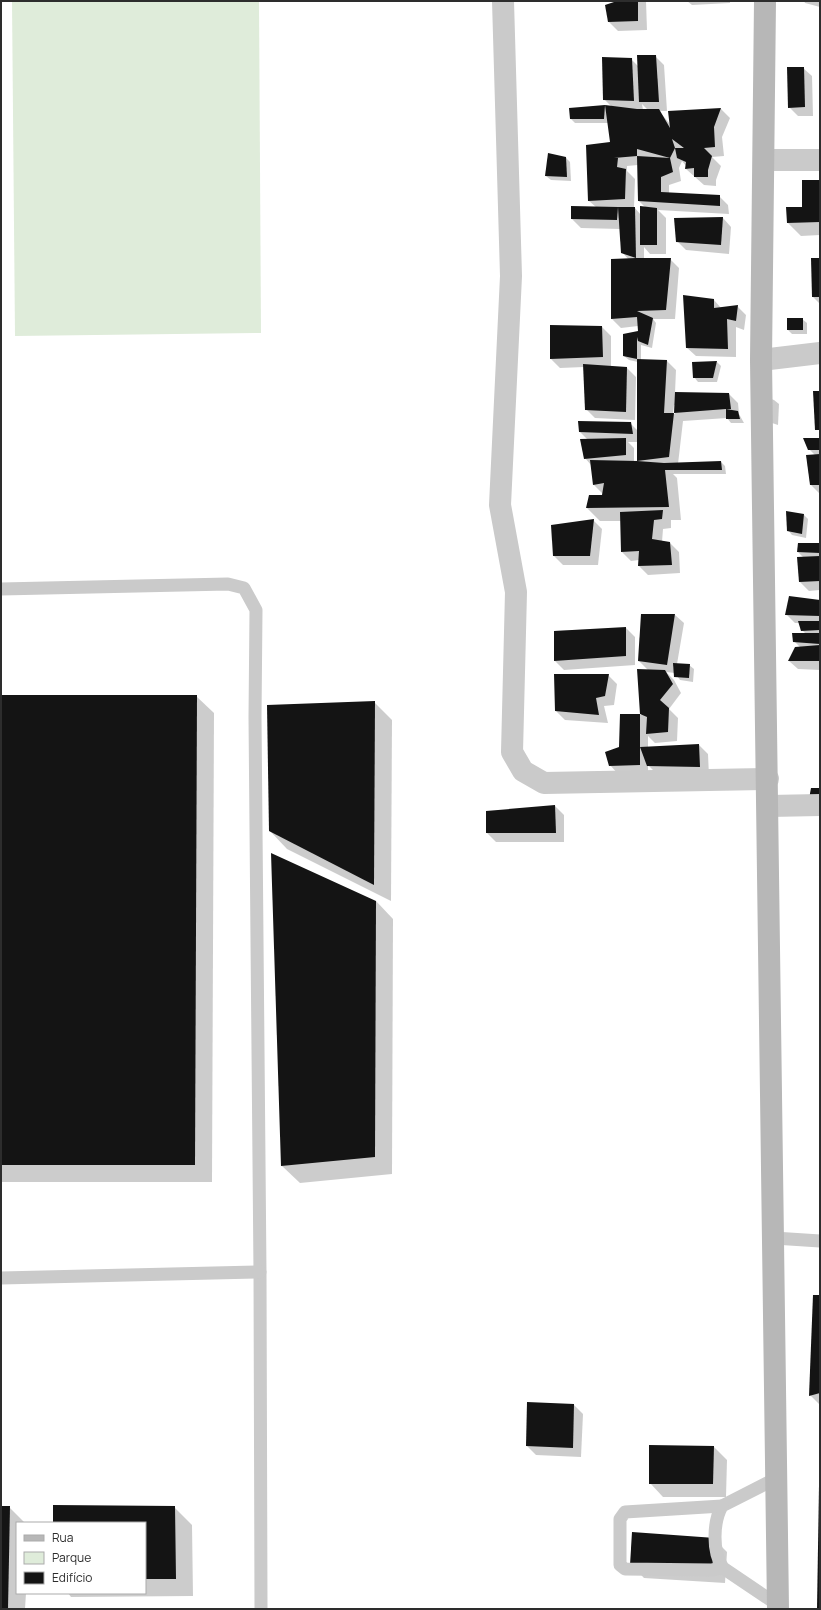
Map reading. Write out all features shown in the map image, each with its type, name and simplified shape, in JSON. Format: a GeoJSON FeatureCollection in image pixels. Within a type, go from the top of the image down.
{"type":"FeatureCollection","features":[{"type":"Feature","properties":{"kind":"street"},"geometry":{"type":"LineString","coordinates":[[503,1],[512,276],[500,505],[516,592],[512,752],[523,771],[544,783],[768,779]]}},
{"type":"Feature","properties":{"kind":"street"},"geometry":{"type":"LineString","coordinates":[[765,1],[765,160],[761,360],[769,806],[778,1607]]}},
{"type":"Feature","properties":{"kind":"street"},"geometry":{"type":"LineString","coordinates":[[765,160],[820,160]]}},
{"type":"Feature","properties":{"kind":"street"},"geometry":{"type":"LineString","coordinates":[[761,360],[820,353]]}},
{"type":"Feature","properties":{"kind":"street"},"geometry":{"type":"LineString","coordinates":[[769,806],[820,805]]}},
{"type":"Feature","properties":{"kind":"lane"},"geometry":{"type":"LineString","coordinates":[[1,589],[228,584],[244,588],[256,610],[255,717],[260,1272],[261,1609]]}},
{"type":"Feature","properties":{"kind":"lane"},"geometry":{"type":"LineString","coordinates":[[774,1238],[820,1241]]}},
{"type":"Feature","properties":{"kind":"lane"},"geometry":{"type":"LineString","coordinates":[[1,1278],[260,1272]]}},
{"type":"Feature","properties":{"kind":"lane"},"geometry":{"type":"LineString","coordinates":[[723,1568],[712,1570],[626,1569],[620,1565],[620,1519],[625,1512],[722,1506],[777,1478]]}},
{"type":"Feature","properties":{"kind":"lane"},"geometry":{"type":"LineString","coordinates":[[722,1506],[719,1511],[714,1538],[720,1564],[723,1568],[778,1607]]}},
{"type":"Feature","properties":{"kind":"green space"},"geometry":{"type":"Polygon","coordinates":[[[12,1],[259,1],[261,333],[15,336],[12,1]]]}},
{"type":"Feature","properties":{"kind":"building"},"geometry":{"type":"Polygon","coordinates":[[[617,1],[638,1],[638,21],[608,22],[605,5],[617,1]]]}},
{"type":"Feature","properties":{"kind":"building"},"geometry":{"type":"Polygon","coordinates":[[[637,55],[656,55],[659,102],[639,102],[637,55]]]}},
{"type":"Feature","properties":{"kind":"building"},"geometry":{"type":"Polygon","coordinates":[[[602,57],[632,58],[634,101],[603,100],[602,57]]]}},
{"type":"Feature","properties":{"kind":"building"},"geometry":{"type":"Polygon","coordinates":[[[787,67],[804,67],[805,107],[788,108],[787,67]]]}},
{"type":"Feature","properties":{"kind":"building"},"geometry":{"type":"Polygon","coordinates":[[[605,105],[604,119],[570,119],[569,108],[605,105]]]}},
{"type":"Feature","properties":{"kind":"building"},"geometry":{"type":"Polygon","coordinates":[[[605,105],[637,109],[659,109],[670,128],[668,111],[721,108],[714,127],[715,147],[704,148],[712,156],[708,170],[708,177],[694,177],[694,168],[685,169],[686,162],[677,158],[675,148],[670,158],[637,149],[637,156],[614,158],[618,158],[617,167],[626,169],[625,199],[588,201],[586,145],[610,142],[605,105]],[[672,139],[675,148],[684,148],[672,139]]]}},
{"type":"Feature","properties":{"kind":"building"},"geometry":{"type":"Polygon","coordinates":[[[548,153],[566,157],[567,177],[545,176],[548,153]]]}},
{"type":"Feature","properties":{"kind":"building"},"geometry":{"type":"Polygon","coordinates":[[[637,156],[670,158],[673,172],[661,177],[661,192],[720,195],[720,206],[638,201],[637,156]]]}},
{"type":"Feature","properties":{"kind":"building"},"geometry":{"type":"Polygon","coordinates":[[[802,180],[820,180],[820,222],[787,223],[786,207],[802,207],[802,180]]]}},
{"type":"Feature","properties":{"kind":"building"},"geometry":{"type":"Polygon","coordinates":[[[571,206],[618,207],[617,220],[571,219],[571,206]]]}},
{"type":"Feature","properties":{"kind":"building"},"geometry":{"type":"Polygon","coordinates":[[[640,206],[657,208],[657,245],[640,245],[640,206]]]}},
{"type":"Feature","properties":{"kind":"building"},"geometry":{"type":"Polygon","coordinates":[[[618,207],[635,207],[636,258],[621,253],[618,207]]]}},
{"type":"Feature","properties":{"kind":"building"},"geometry":{"type":"Polygon","coordinates":[[[723,217],[721,245],[676,242],[674,218],[723,217]]]}},
{"type":"Feature","properties":{"kind":"building"},"geometry":{"type":"Polygon","coordinates":[[[671,258],[666,310],[637,311],[653,318],[648,345],[638,341],[637,337],[637,359],[623,356],[623,334],[638,331],[637,317],[611,319],[611,259],[671,258]]]}},
{"type":"Feature","properties":{"kind":"building"},"geometry":{"type":"Polygon","coordinates":[[[811,258],[820,258],[820,297],[812,297],[811,258]]]}},
{"type":"Feature","properties":{"kind":"building"},"geometry":{"type":"Polygon","coordinates":[[[683,295],[714,299],[714,308],[738,305],[736,321],[727,319],[728,349],[686,348],[683,295]]]}},
{"type":"Feature","properties":{"kind":"building"},"geometry":{"type":"Polygon","coordinates":[[[787,318],[803,318],[803,330],[787,330],[787,318]]]}},
{"type":"Feature","properties":{"kind":"building"},"geometry":{"type":"Polygon","coordinates":[[[550,325],[602,326],[603,357],[550,359],[550,325]]]}},
{"type":"Feature","properties":{"kind":"building"},"geometry":{"type":"Polygon","coordinates":[[[637,359],[667,360],[664,413],[674,413],[669,457],[637,461],[637,359]]]}},
{"type":"Feature","properties":{"kind":"building"},"geometry":{"type":"Polygon","coordinates":[[[717,361],[713,378],[693,378],[692,362],[717,361]]]}},
{"type":"Feature","properties":{"kind":"building"},"geometry":{"type":"Polygon","coordinates":[[[583,364],[627,367],[626,412],[585,410],[583,364]]]}},
{"type":"Feature","properties":{"kind":"building"},"geometry":{"type":"Polygon","coordinates":[[[813,391],[820,391],[820,430],[815,430],[813,391]]]}},
{"type":"Feature","properties":{"kind":"building"},"geometry":{"type":"Polygon","coordinates":[[[675,392],[729,393],[731,409],[674,413],[675,392]]]}},
{"type":"Feature","properties":{"kind":"building"},"geometry":{"type":"Polygon","coordinates":[[[726,409],[738,411],[740,419],[726,419],[726,409]]]}},
{"type":"Feature","properties":{"kind":"building"},"geometry":{"type":"Polygon","coordinates":[[[578,421],[631,422],[633,434],[579,432],[578,421]]]}},
{"type":"Feature","properties":{"kind":"building"},"geometry":{"type":"Polygon","coordinates":[[[626,438],[626,455],[584,459],[580,439],[626,438]]]}},
{"type":"Feature","properties":{"kind":"building"},"geometry":{"type":"Polygon","coordinates":[[[803,438],[820,438],[820,450],[808,450],[803,438]]]}},
{"type":"Feature","properties":{"kind":"building"},"geometry":{"type":"Polygon","coordinates":[[[820,454],[820,485],[810,485],[806,455],[820,454]]]}},
{"type":"Feature","properties":{"kind":"building"},"geometry":{"type":"Polygon","coordinates":[[[590,460],[664,463],[721,461],[722,470],[665,470],[669,507],[586,508],[589,495],[602,495],[604,483],[593,485],[590,460]]]}},
{"type":"Feature","properties":{"kind":"building"},"geometry":{"type":"Polygon","coordinates":[[[663,510],[662,519],[654,520],[652,539],[670,542],[672,565],[638,566],[639,551],[621,552],[620,512],[663,510]]]}},
{"type":"Feature","properties":{"kind":"building"},"geometry":{"type":"Polygon","coordinates":[[[786,511],[804,514],[802,534],[787,531],[786,511]]]}},
{"type":"Feature","properties":{"kind":"building"},"geometry":{"type":"Polygon","coordinates":[[[594,519],[590,556],[553,556],[551,525],[594,519]]]}},
{"type":"Feature","properties":{"kind":"building"},"geometry":{"type":"Polygon","coordinates":[[[798,543],[820,543],[820,553],[797,552],[798,543]]]}},
{"type":"Feature","properties":{"kind":"building"},"geometry":{"type":"Polygon","coordinates":[[[820,556],[820,581],[799,582],[797,557],[820,556]]]}},
{"type":"Feature","properties":{"kind":"building"},"geometry":{"type":"Polygon","coordinates":[[[789,596],[820,600],[820,616],[785,615],[789,596]]]}},
{"type":"Feature","properties":{"kind":"building"},"geometry":{"type":"Polygon","coordinates":[[[641,614],[675,614],[667,665],[638,661],[641,614]]]}},
{"type":"Feature","properties":{"kind":"building"},"geometry":{"type":"Polygon","coordinates":[[[798,621],[820,621],[820,630],[801,631],[798,621]]]}},
{"type":"Feature","properties":{"kind":"building"},"geometry":{"type":"Polygon","coordinates":[[[626,627],[626,656],[554,661],[554,631],[626,627]]]}},
{"type":"Feature","properties":{"kind":"building"},"geometry":{"type":"Polygon","coordinates":[[[792,633],[820,633],[820,644],[793,642],[792,633]]]}},
{"type":"Feature","properties":{"kind":"building"},"geometry":{"type":"Polygon","coordinates":[[[820,645],[820,661],[788,661],[795,647],[820,645]]]}},
{"type":"Feature","properties":{"kind":"building"},"geometry":{"type":"Polygon","coordinates":[[[673,663],[690,664],[689,678],[674,677],[673,663]]]}},
{"type":"Feature","properties":{"kind":"building"},"geometry":{"type":"Polygon","coordinates":[[[637,669],[665,670],[673,684],[660,700],[669,708],[668,732],[646,734],[647,717],[640,714],[637,669]]]}},
{"type":"Feature","properties":{"kind":"building"},"geometry":{"type":"Polygon","coordinates":[[[554,674],[609,674],[605,696],[596,698],[599,715],[555,711],[554,674]]]}},
{"type":"Feature","properties":{"kind":"building"},"geometry":{"type":"Polygon","coordinates":[[[1,695],[197,695],[195,1165],[1,1165],[1,695]]]}},
{"type":"Feature","properties":{"kind":"building"},"geometry":{"type":"Polygon","coordinates":[[[375,701],[374,885],[269,831],[267,705],[375,701]]]}},
{"type":"Feature","properties":{"kind":"building"},"geometry":{"type":"Polygon","coordinates":[[[620,714],[640,714],[640,765],[609,766],[605,752],[619,747],[620,714]]]}},
{"type":"Feature","properties":{"kind":"building"},"geometry":{"type":"Polygon","coordinates":[[[699,744],[700,767],[647,766],[640,747],[699,744]]]}},
{"type":"Feature","properties":{"kind":"building"},"geometry":{"type":"Polygon","coordinates":[[[811,788],[820,788],[820,799],[809,799],[811,788]]]}},
{"type":"Feature","properties":{"kind":"building"},"geometry":{"type":"Polygon","coordinates":[[[555,805],[556,833],[486,833],[486,811],[555,805]]]}},
{"type":"Feature","properties":{"kind":"building"},"geometry":{"type":"Polygon","coordinates":[[[271,853],[376,901],[375,1157],[281,1166],[271,853]]]}},
{"type":"Feature","properties":{"kind":"building"},"geometry":{"type":"Polygon","coordinates":[[[813,1295],[820,1295],[820,1393],[809,1396],[813,1295]]]}},
{"type":"Feature","properties":{"kind":"building"},"geometry":{"type":"Polygon","coordinates":[[[527,1402],[574,1404],[573,1448],[526,1446],[527,1402]]]}},
{"type":"Feature","properties":{"kind":"building"},"geometry":{"type":"Polygon","coordinates":[[[649,1445],[714,1446],[713,1484],[649,1484],[649,1445]]]}},
{"type":"Feature","properties":{"kind":"building"},"geometry":{"type":"Polygon","coordinates":[[[819,1486],[820,1609],[817,1609],[819,1486]]]}},
{"type":"Feature","properties":{"kind":"building"},"geometry":{"type":"Polygon","coordinates":[[[53,1505],[175,1506],[176,1579],[146,1579],[146,1522],[53,1522],[53,1505]]]}},
{"type":"Feature","properties":{"kind":"building"},"geometry":{"type":"Polygon","coordinates":[[[1,1506],[10,1506],[8,1609],[1,1609],[1,1506]]]}},
{"type":"Feature","properties":{"kind":"building"},"geometry":{"type":"Polygon","coordinates":[[[632,1532],[715,1538],[712,1570],[630,1565],[632,1532]]]}}]}
